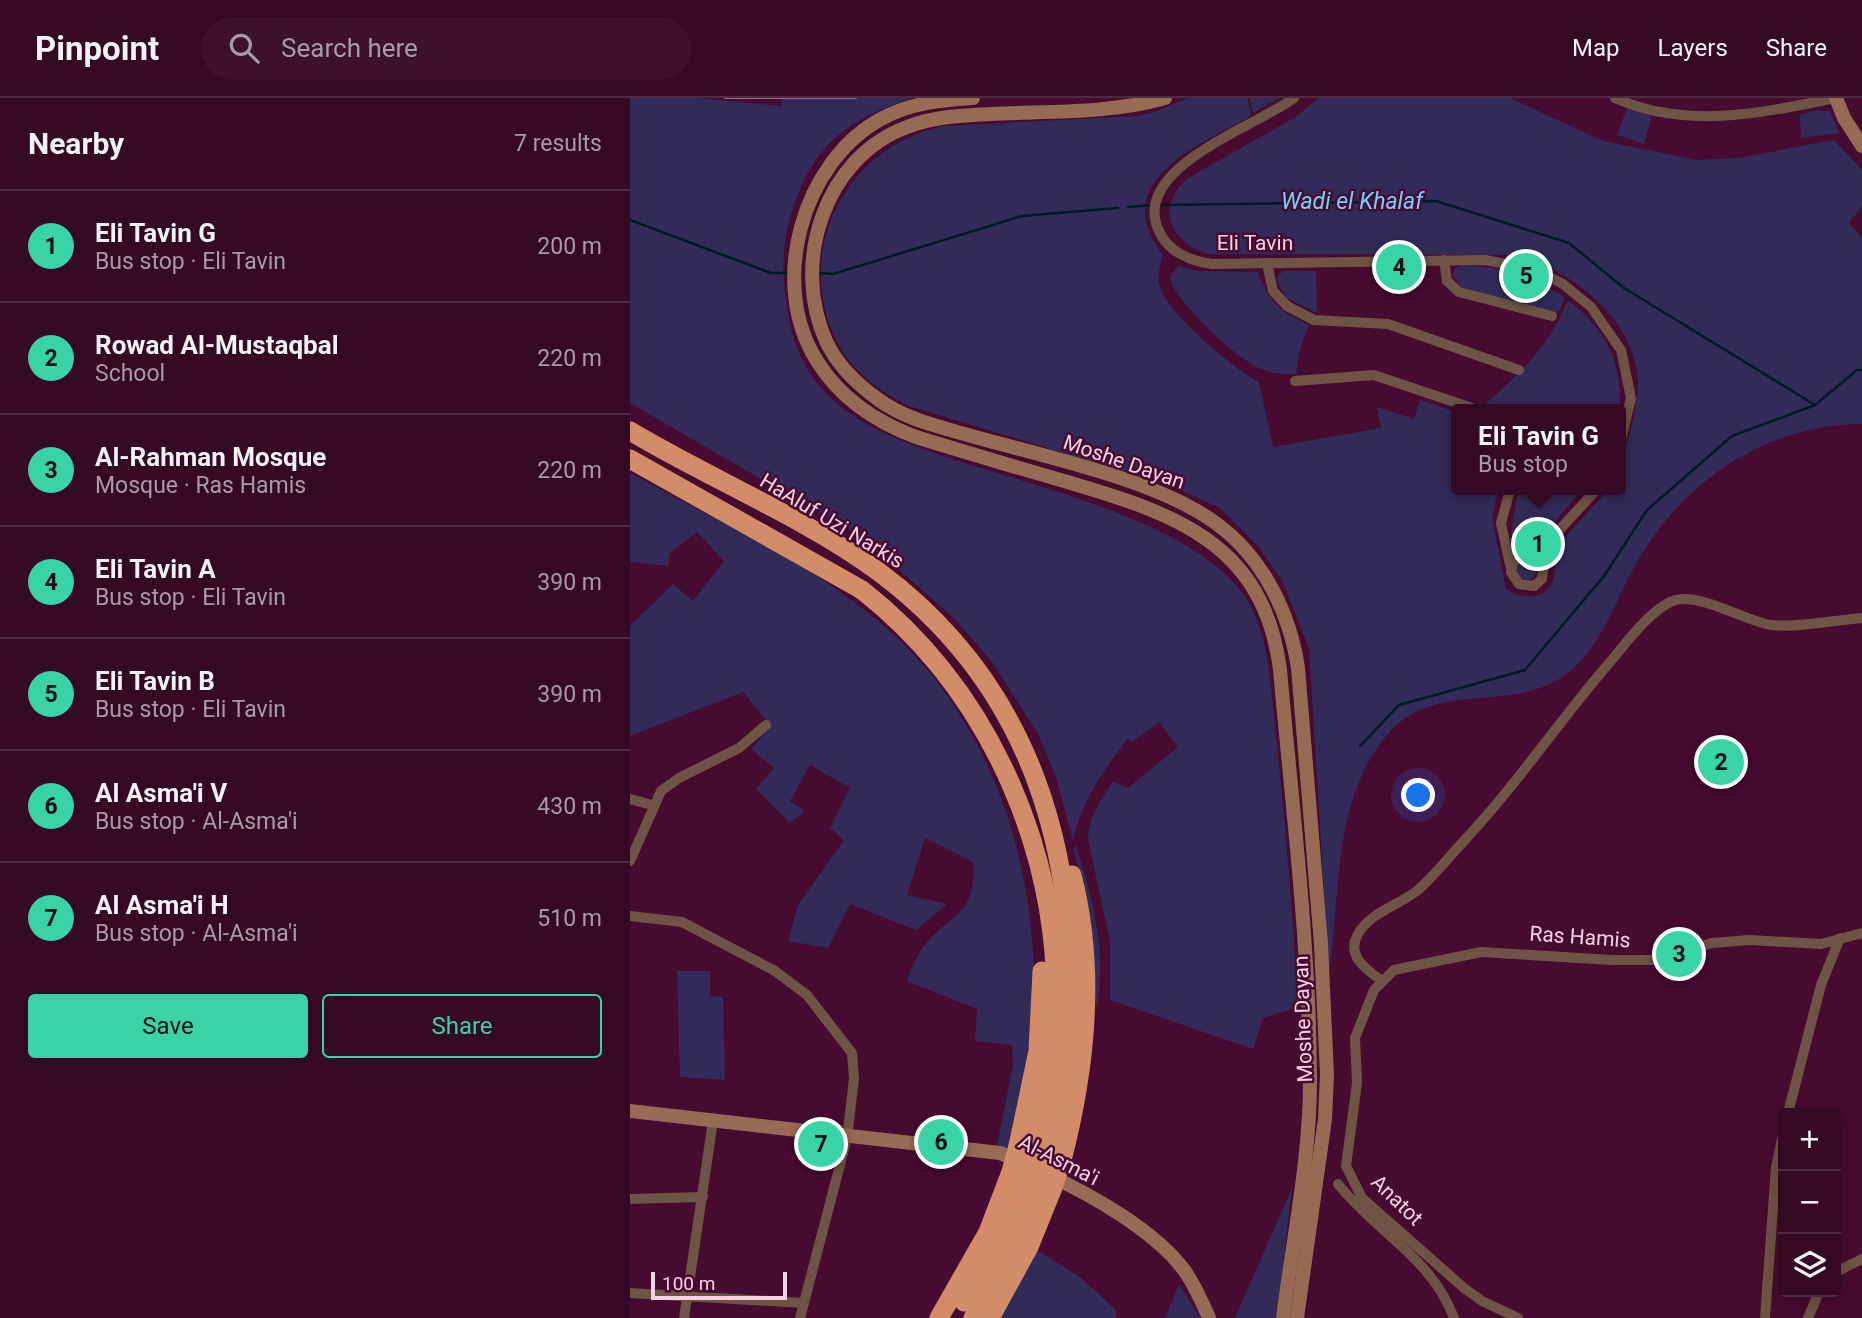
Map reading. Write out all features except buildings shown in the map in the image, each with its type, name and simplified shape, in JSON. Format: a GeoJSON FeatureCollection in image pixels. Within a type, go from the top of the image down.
{"type":"FeatureCollection","features":[{"type":"Feature","properties":{"kind":"highway","name":"HaAluf Uzi Narkis"},"geometry":{"type":"LineString","coordinates":[[630,431],[876,570],[933,618],[990,686],[1021,741],[1045,806],[1061,875],[1071,982],[1067,1055],[1017,1241],[973,1318]]}},
{"type":"Feature","properties":{"kind":"highway","name":"HaAluf Uzi Narkis"},"geometry":{"type":"LineString","coordinates":[[630,459],[862,590],[922,643],[973,709],[1006,769],[1033,848],[1051,934],[1056,1001],[1040,1153]]}},
{"type":"Feature","properties":{"kind":"highway"},"geometry":{"type":"LineString","coordinates":[[990,1318],[1029,1247],[1032,1181],[1040,1153]]}},
{"type":"Feature","properties":{"kind":"highway","name":"HaAluf Uzi Narkis"},"geometry":{"type":"LineString","coordinates":[[954,1318],[989,1261],[1032,1181]]}},
{"type":"Feature","properties":{"kind":"highway"},"geometry":{"type":"LineString","coordinates":[[939,1318],[977,1254],[1032,1181]]}},
{"type":"Feature","properties":{"kind":"street","name":"Moshe Dayan"},"geometry":{"type":"LineString","coordinates":[[973,98],[933,101],[881,119],[859,134],[826,169],[808,202],[799,234],[795,269],[804,330],[817,360],[837,387],[883,424],[916,437],[1168,515],[1220,548],[1237,567],[1265,612],[1275,639],[1280,670],[1304,946],[1310,1075],[1306,1141],[1283,1318]]}},
{"type":"Feature","properties":{"kind":"street","name":"Moshe Dayan"},"geometry":{"type":"LineString","coordinates":[[1165,98],[1122,107],[936,118],[890,134],[870,148],[849,169],[824,209],[814,253],[816,308],[826,341],[841,363],[864,388],[892,408],[922,421],[1175,499],[1217,524],[1243,547],[1281,605],[1292,635],[1298,668],[1321,944],[1327,1065],[1325,1119],[1297,1318]]}},
{"type":"Feature","properties":{"kind":"street","name":"Eli Tavin"},"geometry":{"type":"LineString","coordinates":[[1294,98],[1182,165],[1161,188],[1155,208],[1160,234],[1182,256],[1212,264],[1485,260],[1536,270],[1563,284],[1596,313],[1612,334],[1627,366],[1631,398],[1626,419]]}},
{"type":"Feature","properties":{"kind":"street"},"geometry":{"type":"LineString","coordinates":[[1615,98],[1653,111],[1702,117],[1750,113],[1836,98],[1844,118],[1862,146]]}},
{"type":"Feature","properties":{"kind":"street"},"geometry":{"type":"LineString","coordinates":[[1444,260],[1447,281],[1459,292],[1552,316]]}},
{"type":"Feature","properties":{"kind":"street"},"geometry":{"type":"LineString","coordinates":[[1267,263],[1273,291],[1287,306],[1314,320],[1388,324],[1519,370]]}},
{"type":"Feature","properties":{"kind":"street"},"geometry":{"type":"LineString","coordinates":[[1295,381],[1374,374],[1461,404]]}},
{"type":"Feature","properties":{"kind":"street"},"geometry":{"type":"LineString","coordinates":[[1509,495],[1501,523],[1511,572],[1515,581],[1529,587],[1542,579],[1545,556],[1557,534],[1592,495]]}},
{"type":"Feature","properties":{"kind":"street"},"geometry":{"type":"LineString","coordinates":[[1511,572],[1514,561],[1557,534]]}},
{"type":"Feature","properties":{"kind":"street"},"geometry":{"type":"LineString","coordinates":[[1505,542],[1539,559],[1544,569]]}},
{"type":"Feature","properties":{"kind":"street"},"geometry":{"type":"LineString","coordinates":[[1381,980],[1362,966],[1356,956],[1355,943],[1359,932],[1371,920],[1418,890],[1474,830],[1571,707],[1637,630],[1664,606],[1673,600],[1709,605],[1772,625],[1862,618]]}},
{"type":"Feature","properties":{"kind":"street"},"geometry":{"type":"LineString","coordinates":[[630,861],[652,805],[668,784],[740,748],[766,725]]}},
{"type":"Feature","properties":{"kind":"street"},"geometry":{"type":"LineString","coordinates":[[630,799],[652,805]]}},
{"type":"Feature","properties":{"kind":"street"},"geometry":{"type":"LineString","coordinates":[[630,916],[682,922],[775,971],[807,995],[852,1053],[854,1079],[847,1138],[800,1318]]}},
{"type":"Feature","properties":{"kind":"street","name":"Ras Hamis"},"geometry":{"type":"LineString","coordinates":[[1381,980],[1407,965],[1481,952],[1652,960],[1712,943],[1749,940],[1821,944],[1862,933]]}},
{"type":"Feature","properties":{"kind":"street"},"geometry":{"type":"LineString","coordinates":[[1789,1108],[1821,985],[1840,938]]}},
{"type":"Feature","properties":{"kind":"street","name":"Anatot"},"geometry":{"type":"LineString","coordinates":[[1381,980],[1363,1013],[1355,1038],[1357,1083],[1346,1166],[1352,1183],[1362,1198],[1464,1288],[1482,1301],[1518,1318]]}},
{"type":"Feature","properties":{"kind":"street","name":"Al-Asma'i"},"geometry":{"type":"LineString","coordinates":[[630,1111],[847,1138],[1000,1153],[1064,1182],[1129,1222],[1162,1247],[1185,1271],[1209,1318]]}},
{"type":"Feature","properties":{"kind":"street"},"geometry":{"type":"LineString","coordinates":[[684,1318],[713,1121]]}},
{"type":"Feature","properties":{"kind":"street"},"geometry":{"type":"LineString","coordinates":[[1765,1318],[1778,1158]]}},
{"type":"Feature","properties":{"kind":"street"},"geometry":{"type":"LineString","coordinates":[[1338,1184],[1350,1200],[1437,1281],[1454,1318]]}},
{"type":"Feature","properties":{"kind":"street"},"geometry":{"type":"LineString","coordinates":[[630,1199],[703,1198]]}},
{"type":"Feature","properties":{"kind":"street"},"geometry":{"type":"LineString","coordinates":[[1841,1270],[1862,1259]]}},
{"type":"Feature","properties":{"kind":"street"},"geometry":{"type":"LineString","coordinates":[[630,1293],[687,1294],[804,1303]]}},
{"type":"Feature","properties":{"kind":"street"},"geometry":{"type":"LineString","coordinates":[[1808,1318],[1817,1297]]}},
{"type":"Feature","properties":{"kind":"shaded area"},"geometry":{"type":"Polygon","coordinates":[[[630,98],[698,98],[781,106],[782,98],[912,98],[865,117],[830,142],[817,158],[796,200],[786,237],[784,281],[788,314],[796,345],[809,371],[826,393],[846,411],[870,426],[923,449],[1066,494],[1148,526],[1185,545],[1217,567],[1241,591],[1258,624],[1268,661],[1286,838],[1298,1007],[1263,1018],[1253,1049],[1110,1000],[1110,941],[1088,840],[1089,831],[1096,809],[1113,781],[1128,788],[1178,747],[1159,722],[1132,742],[1128,738],[1119,750],[1088,799],[1073,840],[1055,774],[1038,734],[993,663],[955,619],[863,538],[630,403],[630,98]]]}},
{"type":"Feature","properties":{"kind":"shaded area"},"geometry":{"type":"Polygon","coordinates":[[[1188,98],[1248,98],[1251,116],[1185,153],[1166,169],[1152,186],[1145,206],[1148,229],[1163,255],[1159,269],[1162,292],[1178,315],[1206,342],[1259,382],[1273,447],[1381,428],[1377,407],[1414,419],[1420,400],[1451,410],[1451,495],[1497,495],[1492,518],[1506,589],[1527,596],[1541,594],[1547,590],[1554,576],[1560,544],[1603,495],[1626,495],[1626,450],[1638,384],[1635,361],[1627,339],[1614,319],[1598,301],[1558,272],[1516,255],[1208,254],[1184,241],[1171,222],[1172,200],[1178,189],[1188,178],[1294,118],[1319,98],[1510,98],[1603,141],[1697,160],[1738,158],[1834,140],[1862,170],[1862,206],[1849,223],[1862,238],[1862,424],[1825,427],[1790,435],[1725,466],[1697,489],[1671,514],[1649,543],[1595,643],[1564,676],[1543,687],[1520,693],[1449,702],[1427,708],[1406,718],[1387,735],[1369,761],[1356,788],[1348,818],[1342,848],[1329,973],[1309,649],[1282,580],[1257,545],[1220,508],[1169,485],[909,406],[879,388],[853,366],[840,347],[826,312],[821,277],[824,243],[835,210],[854,181],[878,156],[909,138],[944,126],[1136,116],[1155,112],[1188,98]]]}},
{"type":"Feature","properties":{"kind":"shaded area"},"geometry":{"type":"Polygon","coordinates":[[[1250,98],[1279,98],[1253,113],[1250,98]]]}},
{"type":"Feature","properties":{"kind":"shaded area"},"geometry":{"type":"Polygon","coordinates":[[[1627,108],[1652,116],[1644,144],[1617,135],[1627,108]]]}},
{"type":"Feature","properties":{"kind":"shaded area"},"geometry":{"type":"Polygon","coordinates":[[[1812,111],[1830,111],[1839,133],[1801,138],[1800,115],[1812,111]]]}},
{"type":"Feature","properties":{"kind":"shaded area"},"geometry":{"type":"Polygon","coordinates":[[[1463,265],[1517,274],[1541,283],[1565,298],[1558,313],[1462,288],[1453,275],[1455,268],[1463,265]]]}},
{"type":"Feature","properties":{"kind":"shaded area"},"geometry":{"type":"Polygon","coordinates":[[[1178,266],[1197,271],[1258,272],[1266,291],[1277,305],[1309,325],[1300,349],[1296,374],[1273,373],[1259,368],[1225,344],[1200,320],[1173,287],[1170,277],[1178,266]]]}},
{"type":"Feature","properties":{"kind":"shaded area"},"geometry":{"type":"Polygon","coordinates":[[[1284,271],[1316,271],[1317,313],[1287,298],[1277,282],[1278,275],[1284,271]]]}},
{"type":"Feature","properties":{"kind":"shaded area"},"geometry":{"type":"Polygon","coordinates":[[[1568,300],[1602,335],[1618,376],[1620,404],[1487,404],[1534,357],[1561,316],[1568,300]]]}},
{"type":"Feature","properties":{"kind":"shaded area"},"geometry":{"type":"Polygon","coordinates":[[[630,473],[794,562],[855,603],[884,626],[927,669],[962,718],[990,771],[1011,827],[1025,886],[1033,947],[1034,1007],[1029,1067],[1011,1150],[997,1146],[1013,1065],[1012,1045],[975,1041],[977,1009],[907,981],[923,947],[967,902],[973,879],[973,862],[925,838],[907,895],[947,904],[916,930],[850,904],[828,948],[788,941],[798,905],[844,840],[830,828],[850,788],[810,765],[790,801],[805,811],[790,823],[756,789],[774,768],[751,749],[771,726],[743,692],[630,736],[630,626],[673,584],[693,601],[724,561],[697,532],[670,553],[668,566],[630,562],[630,473]]]}},
{"type":"Feature","properties":{"kind":"shaded area"},"geometry":{"type":"Polygon","coordinates":[[[1517,495],[1578,495],[1538,541],[1526,544],[1511,534],[1517,495]]]}},
{"type":"Feature","properties":{"kind":"shaded area"},"geometry":{"type":"Polygon","coordinates":[[[1527,560],[1534,563],[1537,570],[1534,577],[1527,580],[1520,577],[1517,570],[1520,563],[1527,560]]]}},
{"type":"Feature","properties":{"kind":"shaded area"},"geometry":{"type":"Polygon","coordinates":[[[1076,846],[1097,926],[1100,987],[1097,1008],[1085,895],[1073,847],[1076,846]]]}},
{"type":"Feature","properties":{"kind":"shaded area"},"geometry":{"type":"Polygon","coordinates":[[[677,971],[710,971],[710,996],[723,997],[725,1080],[680,1077],[677,971]]]}},
{"type":"Feature","properties":{"kind":"shaded area"},"geometry":{"type":"Polygon","coordinates":[[[1292,1188],[1277,1318],[1235,1318],[1292,1188]]]}},
{"type":"Feature","properties":{"kind":"shaded area"},"geometry":{"type":"Polygon","coordinates":[[[1035,1249],[1080,1277],[1116,1310],[1116,1318],[998,1318],[1035,1249]]]}},
{"type":"Feature","properties":{"kind":"shaded area"},"geometry":{"type":"Polygon","coordinates":[[[1179,1284],[1200,1318],[1165,1318],[1179,1284]]]}},
{"type":"Feature","properties":{"kind":"waterway","name":"Wadi el Khalaf"},"geometry":{"type":"LineString","coordinates":[[1160,205],[1436,201],[1569,243],[1624,288],[1815,405]]}},
{"type":"Feature","properties":{"kind":"waterway","name":"Wadi el Khalaf"},"geometry":{"type":"LineString","coordinates":[[1128,207],[1153,205]]}},
{"type":"Feature","properties":{"kind":"waterway","name":"Wadi el Khalaf"},"geometry":{"type":"LineString","coordinates":[[819,273],[833,274],[1022,216],[1118,208]]}},
{"type":"Feature","properties":{"kind":"waterway","name":"Wadi el Khalaf"},"geometry":{"type":"LineString","coordinates":[[630,220],[771,273],[789,273]]}},
{"type":"Feature","properties":{"kind":"waterway"},"geometry":{"type":"LineString","coordinates":[[1360,746],[1399,705],[1525,670],[1604,576],[1647,510],[1732,436],[1815,405],[1857,370],[1862,370]]}},
{"type":"Feature","properties":{"kind":"tram line"},"geometry":{"type":"LineString","coordinates":[[725,98],[856,98]]}},
{"type":"Feature","properties":{"kind":"place","name":"Eli Tavin A"},"geometry":{"type":"Point","coordinates":[1399,267]}},
{"type":"Feature","properties":{"kind":"place","name":"Eli Tavin B"},"geometry":{"type":"Point","coordinates":[1526,276]}},
{"type":"Feature","properties":{"kind":"place","name":"Eli Tavin G"},"geometry":{"type":"Point","coordinates":[1538,544]}},
{"type":"Feature","properties":{"kind":"place","name":"Rowad Al-Mustaqbal"},"geometry":{"type":"Point","coordinates":[1721,762]}},
{"type":"Feature","properties":{"kind":"place","name":"Al-Rahman Mosque"},"geometry":{"type":"Point","coordinates":[1679,954]}},
{"type":"Feature","properties":{"kind":"place","name":"Al Asma'i V"},"geometry":{"type":"Point","coordinates":[941,1142]}},
{"type":"Feature","properties":{"kind":"place","name":"Al Asma'i H"},"geometry":{"type":"Point","coordinates":[821,1144]}}]}
